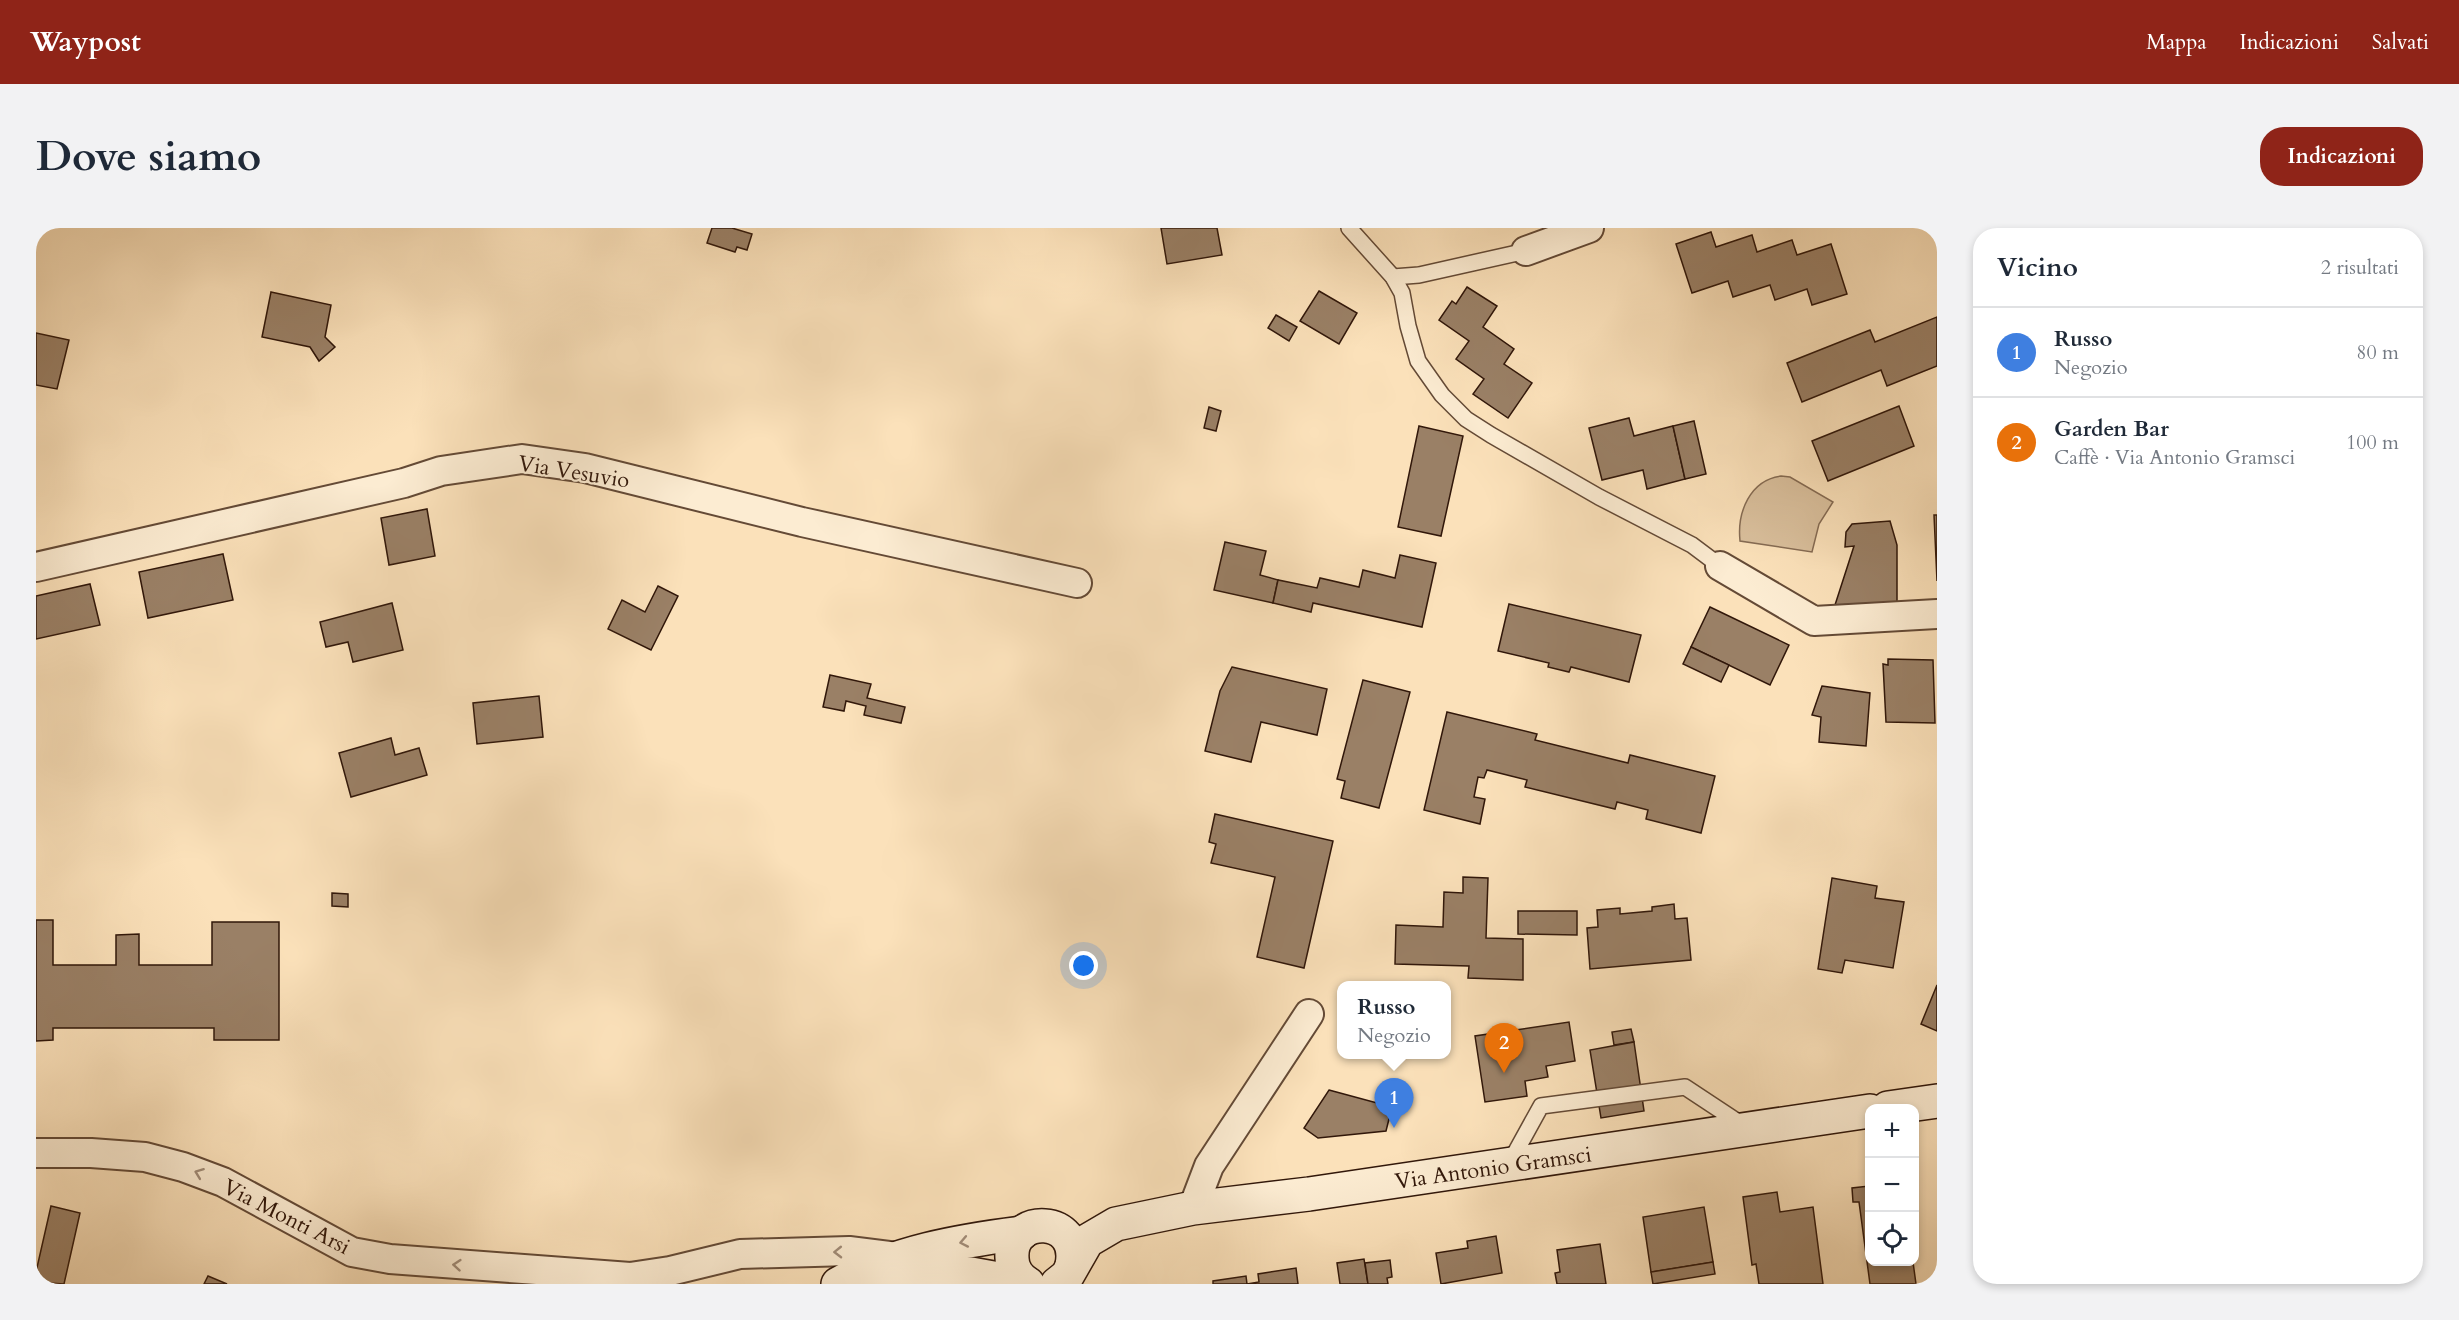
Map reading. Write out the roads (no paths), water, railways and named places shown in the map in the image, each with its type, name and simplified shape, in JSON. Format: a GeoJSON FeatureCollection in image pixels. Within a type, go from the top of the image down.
{"type":"FeatureCollection","features":[{"type":"Feature","properties":{"kind":"main road"},"geometry":{"type":"LineString","coordinates":[[1916,1104],[1937,1101]]}},
{"type":"Feature","properties":{"kind":"main road","name":"Via Antonio Gramsci"},"geometry":{"type":"LineString","coordinates":[[1116,1224],[1193,1208],[1865,1112]]}},
{"type":"Feature","properties":{"kind":"main road"},"geometry":{"type":"LineString","coordinates":[[838,1284],[897,1257],[932,1248],[1084,1220],[1116,1224]]}},
{"type":"Feature","properties":{"kind":"main road"},"geometry":{"type":"LineString","coordinates":[[1064,1274],[1088,1241],[1116,1224]]}},
{"type":"Feature","properties":{"kind":"main road"},"geometry":{"type":"LineString","coordinates":[[1028,1284],[1015,1272],[1012,1260],[1015,1242],[1034,1229],[1057,1228],[1066,1236],[1073,1253],[1064,1274]]}},
{"type":"Feature","properties":{"kind":"main road"},"geometry":{"type":"LineString","coordinates":[[878,1284],[937,1274],[971,1274],[1028,1284]]}},
{"type":"Feature","properties":{"kind":"street"},"geometry":{"type":"LineString","coordinates":[[1526,251],[1589,228]]}},
{"type":"Feature","properties":{"kind":"street","name":"Via Vesuvio"},"geometry":{"type":"LineString","coordinates":[[36,567],[404,483],[441,471],[522,459],[585,468],[802,522],[1077,583]]}},
{"type":"Feature","properties":{"kind":"street"},"geometry":{"type":"LineString","coordinates":[[1720,566],[1814,621],[1937,614]]}},
{"type":"Feature","properties":{"kind":"street"},"geometry":{"type":"LineString","coordinates":[[1193,1208],[1209,1166],[1309,1014]]}},
{"type":"Feature","properties":{"kind":"street","name":"Via Monti Arsi"},"geometry":{"type":"LineString","coordinates":[[36,1153],[92,1153],[146,1157],[183,1167],[223,1182],[352,1252],[390,1259],[630,1277],[670,1271],[740,1254],[849,1251],[897,1257]]}},
{"type":"Feature","properties":{"kind":"lane"},"geometry":{"type":"LineString","coordinates":[[1349,228],[1393,277],[1402,293],[1418,361],[1442,396],[1466,419],[1599,496],[1692,545],[1720,566]]}},
{"type":"Feature","properties":{"kind":"lane"},"geometry":{"type":"LineString","coordinates":[[1393,277],[1419,274],[1526,251]]}},
{"type":"Feature","properties":{"kind":"lane"},"geometry":{"type":"LineString","coordinates":[[1509,1164],[1541,1106],[1685,1087],[1749,1129]]}},
{"type":"Feature","properties":{"kind":"place","name":"Garden Bar"},"geometry":{"type":"Point","coordinates":[1504,1073]}},
{"type":"Feature","properties":{"kind":"place","name":"Russo"},"geometry":{"type":"Point","coordinates":[1394,1128]}}]}
